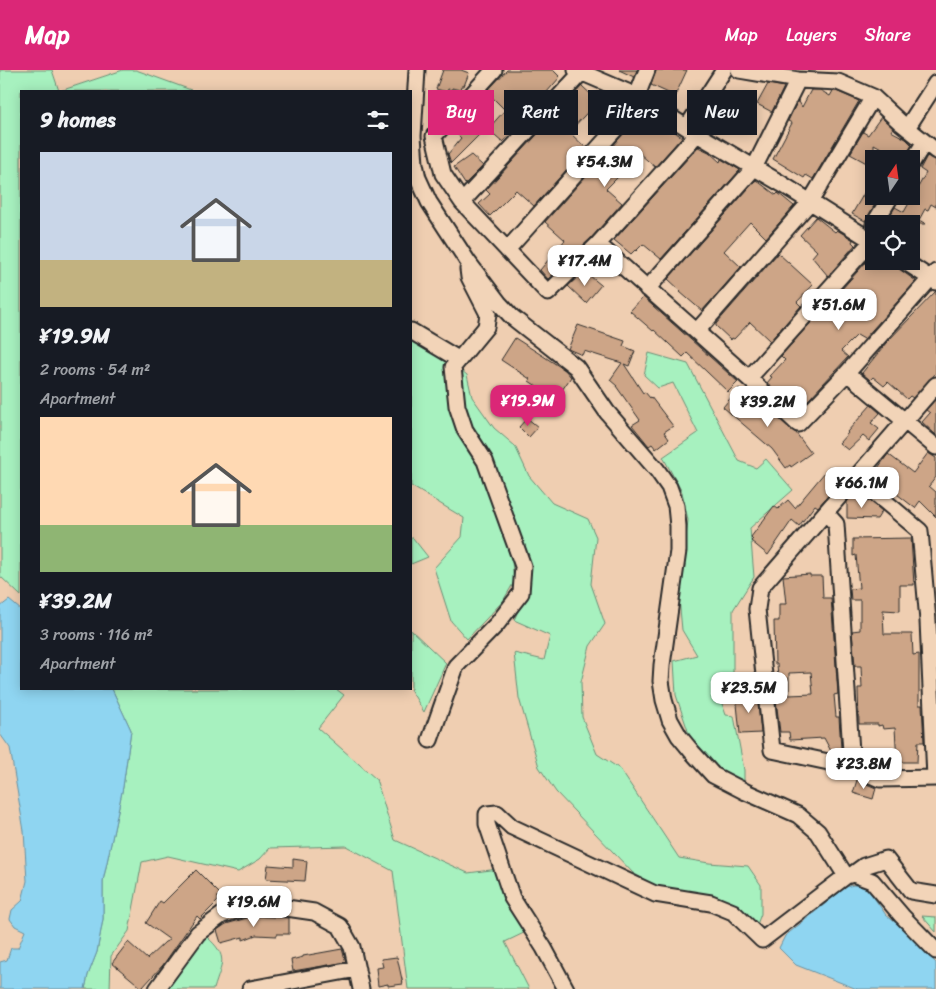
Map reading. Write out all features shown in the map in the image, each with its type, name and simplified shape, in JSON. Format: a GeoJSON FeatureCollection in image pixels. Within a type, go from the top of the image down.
{"type":"FeatureCollection","features":[{"type":"Feature","properties":{"kind":"street"},"geometry":{"type":"LineString","coordinates":[[417,70],[413,136],[415,164],[418,178],[429,202],[468,262],[499,303],[512,317],[576,368],[607,412],[670,487],[676,506],[678,551],[661,681],[670,720],[679,736],[712,775],[798,815],[818,832],[850,875],[872,881],[936,952]]}},
{"type":"Feature","properties":{"kind":"street"},"geometry":{"type":"LineString","coordinates":[[494,70],[434,136],[443,174],[462,202],[548,293],[598,244],[688,135]]}},
{"type":"Feature","properties":{"kind":"street"},"geometry":{"type":"LineString","coordinates":[[640,90],[647,70]]}},
{"type":"Feature","properties":{"kind":"street"},"geometry":{"type":"LineString","coordinates":[[713,90],[724,70]]}},
{"type":"Feature","properties":{"kind":"street"},"geometry":{"type":"LineString","coordinates":[[739,70],[798,80],[838,82],[873,97],[930,147],[920,156]]}},
{"type":"Feature","properties":{"kind":"street"},"geometry":{"type":"LineString","coordinates":[[462,202],[579,71],[622,90]]}},
{"type":"Feature","properties":{"kind":"street"},"geometry":{"type":"LineString","coordinates":[[647,289],[754,168],[798,80]]}},
{"type":"Feature","properties":{"kind":"street"},"geometry":{"type":"LineString","coordinates":[[907,128],[936,83]]}},
{"type":"Feature","properties":{"kind":"street"},"geometry":{"type":"LineString","coordinates":[[696,331],[810,202],[873,97]]}},
{"type":"Feature","properties":{"kind":"street"},"geometry":{"type":"LineString","coordinates":[[507,250],[610,135]]}},
{"type":"Feature","properties":{"kind":"street"},"geometry":{"type":"LineString","coordinates":[[700,135],[865,237]]}},
{"type":"Feature","properties":{"kind":"street"},"geometry":{"type":"LineString","coordinates":[[598,244],[798,424],[934,277],[920,270]]}},
{"type":"Feature","properties":{"kind":"street"},"geometry":{"type":"LineString","coordinates":[[749,378],[865,246]]}},
{"type":"Feature","properties":{"kind":"street"},"geometry":{"type":"LineString","coordinates":[[430,740],[456,666],[497,624],[521,593],[523,566],[485,461],[464,430],[457,406],[452,366],[486,327],[488,314],[469,278],[468,262]]}},
{"type":"Feature","properties":{"kind":"street"},"geometry":{"type":"LineString","coordinates":[[412,332],[458,359]]}},
{"type":"Feature","properties":{"kind":"street"},"geometry":{"type":"LineString","coordinates":[[847,373],[936,447]]}},
{"type":"Feature","properties":{"kind":"street"},"geometry":{"type":"LineString","coordinates":[[856,477],[920,531],[932,621],[935,778],[880,779],[852,768],[772,750],[757,609],[760,588],[856,477],[936,386]]}},
{"type":"Feature","properties":{"kind":"street"},"geometry":{"type":"LineString","coordinates":[[826,513],[836,524],[852,768]]}},
{"type":"Feature","properties":{"kind":"street"},"geometry":{"type":"LineString","coordinates":[[566,989],[544,948],[512,898],[487,824],[487,814],[497,813],[512,827],[655,894],[711,903],[733,912],[762,940],[850,875],[864,866],[886,859],[911,891],[936,895]]}},
{"type":"Feature","properties":{"kind":"street"},"geometry":{"type":"LineString","coordinates":[[157,989],[198,934],[222,915],[259,904],[314,912],[340,926],[352,947],[362,989]]}},
{"type":"Feature","properties":{"kind":"street"},"geometry":{"type":"LineString","coordinates":[[250,989],[357,969]]}},
{"type":"Feature","properties":{"kind":"green space"},"geometry":{"type":"Polygon","coordinates":[[[0,70],[52,70],[59,90],[20,90],[20,595],[0,576],[0,70]]]}},
{"type":"Feature","properties":{"kind":"green space"},"geometry":{"type":"Polygon","coordinates":[[[123,70],[136,70],[191,90],[63,90],[123,70]]]}},
{"type":"Feature","properties":{"kind":"green space"},"geometry":{"type":"Polygon","coordinates":[[[412,339],[448,360],[447,387],[457,432],[480,469],[511,551],[514,582],[503,601],[467,639],[451,621],[434,568],[462,537],[464,518],[412,487],[412,339]]]}},
{"type":"Feature","properties":{"kind":"green space"},"geometry":{"type":"Polygon","coordinates":[[[649,353],[688,364],[739,461],[756,468],[766,459],[793,490],[750,528],[754,577],[733,610],[733,686],[720,698],[726,715],[734,716],[744,770],[744,782],[713,765],[690,737],[676,695],[674,661],[697,655],[682,630],[679,598],[688,520],[682,492],[663,457],[698,433],[673,383],[658,388],[644,375],[649,353]]]}},
{"type":"Feature","properties":{"kind":"green space"},"geometry":{"type":"Polygon","coordinates":[[[456,366],[467,375],[472,397],[494,428],[515,446],[529,476],[552,503],[588,519],[596,537],[591,584],[605,624],[590,646],[581,682],[582,717],[597,754],[620,769],[679,858],[709,863],[748,866],[761,885],[761,914],[756,927],[657,887],[633,873],[556,792],[539,767],[519,698],[514,653],[544,660],[550,636],[514,620],[526,593],[462,398],[456,366]]]}},
{"type":"Feature","properties":{"kind":"green space"},"geometry":{"type":"Polygon","coordinates":[[[412,538],[413,538],[428,557],[412,564],[412,538]]]}},
{"type":"Feature","properties":{"kind":"green space"},"geometry":{"type":"Polygon","coordinates":[[[412,631],[446,663],[424,712],[411,690],[412,631]]]}},
{"type":"Feature","properties":{"kind":"green space"},"geometry":{"type":"Polygon","coordinates":[[[112,690],[337,690],[344,695],[318,728],[376,779],[395,840],[468,873],[498,869],[530,930],[505,942],[529,989],[408,989],[393,871],[346,846],[270,848],[260,859],[238,872],[168,856],[142,862],[129,931],[111,956],[110,989],[85,989],[97,952],[103,919],[103,881],[123,787],[131,730],[112,690]]]}},
{"type":"Feature","properties":{"kind":"green space"},"geometry":{"type":"Polygon","coordinates":[[[922,916],[936,917],[936,932],[922,916]]]}},
{"type":"Feature","properties":{"kind":"green space"},"geometry":{"type":"Polygon","coordinates":[[[207,937],[218,950],[222,961],[214,989],[168,989],[192,950],[207,937]]]}},
{"type":"Feature","properties":{"kind":"water"},"geometry":{"type":"Polygon","coordinates":[[[9,600],[20,609],[20,690],[112,690],[131,730],[123,787],[103,881],[103,919],[97,952],[85,989],[0,989],[0,962],[7,960],[11,948],[18,948],[25,931],[15,926],[10,919],[12,910],[22,901],[27,881],[24,831],[10,748],[0,734],[0,607],[9,600]]]}},
{"type":"Feature","properties":{"kind":"water"},"geometry":{"type":"Polygon","coordinates":[[[853,885],[863,886],[870,892],[886,915],[906,931],[936,963],[936,989],[857,989],[796,965],[779,948],[785,936],[846,887],[853,885]]]}},
{"type":"Feature","properties":{"kind":"building"},"geometry":{"type":"Polygon","coordinates":[[[443,70],[461,70],[469,73],[464,86],[461,86],[460,90],[452,88],[452,90],[436,89],[443,70]]]}},
{"type":"Feature","properties":{"kind":"building"},"geometry":{"type":"Polygon","coordinates":[[[507,70],[553,70],[560,77],[549,90],[504,90],[504,109],[494,99],[494,90],[488,90],[507,70]]]}},
{"type":"Feature","properties":{"kind":"building"},"geometry":{"type":"Polygon","coordinates":[[[619,70],[637,70],[634,77],[619,70]]]}},
{"type":"Feature","properties":{"kind":"building"},"geometry":{"type":"Polygon","coordinates":[[[656,70],[687,70],[677,92],[677,90],[662,90],[651,85],[656,70]]]}},
{"type":"Feature","properties":{"kind":"building"},"geometry":{"type":"Polygon","coordinates":[[[768,84],[784,87],[772,112],[757,104],[768,84]]]}},
{"type":"Feature","properties":{"kind":"building"},"geometry":{"type":"Polygon","coordinates":[[[582,86],[588,92],[588,112],[578,122],[578,90],[582,86]]]}},
{"type":"Feature","properties":{"kind":"building"},"geometry":{"type":"Polygon","coordinates":[[[811,90],[820,90],[830,96],[833,91],[836,91],[859,101],[813,179],[806,175],[804,178],[773,159],[792,123],[788,121],[798,100],[802,107],[811,90]]]}},
{"type":"Feature","properties":{"kind":"building"},"geometry":{"type":"Polygon","coordinates":[[[504,111],[504,135],[509,135],[503,142],[494,134],[494,122],[504,111]]]}},
{"type":"Feature","properties":{"kind":"building"},"geometry":{"type":"Polygon","coordinates":[[[881,117],[893,128],[891,131],[906,139],[912,145],[909,150],[885,150],[874,144],[874,150],[865,150],[865,162],[850,154],[863,132],[868,135],[881,117]]]}},
{"type":"Feature","properties":{"kind":"building"},"geometry":{"type":"Polygon","coordinates":[[[677,134],[682,137],[655,167],[640,154],[606,189],[622,203],[591,238],[548,279],[540,270],[565,240],[545,222],[622,135],[677,134]]]}},
{"type":"Feature","properties":{"kind":"building"},"geometry":{"type":"Polygon","coordinates":[[[458,135],[479,135],[451,163],[448,154],[461,138],[458,135]]]}},
{"type":"Feature","properties":{"kind":"building"},"geometry":{"type":"Polygon","coordinates":[[[537,135],[572,135],[586,148],[534,206],[516,190],[490,216],[479,204],[490,194],[486,190],[537,135]]]}},
{"type":"Feature","properties":{"kind":"building"},"geometry":{"type":"Polygon","coordinates":[[[698,147],[709,152],[720,162],[721,159],[740,170],[661,259],[643,244],[631,254],[614,240],[698,147]]]}},
{"type":"Feature","properties":{"kind":"building"},"geometry":{"type":"Polygon","coordinates":[[[471,155],[483,166],[465,184],[454,167],[471,155]]]}},
{"type":"Feature","properties":{"kind":"building"},"geometry":{"type":"Polygon","coordinates":[[[927,156],[936,160],[936,207],[931,204],[928,210],[925,209],[920,218],[920,215],[890,215],[895,207],[904,212],[908,205],[920,205],[920,184],[926,173],[920,169],[927,156]]]}},
{"type":"Feature","properties":{"kind":"building"},"geometry":{"type":"Polygon","coordinates":[[[756,180],[776,195],[778,193],[794,206],[766,238],[750,222],[724,251],[741,267],[702,311],[668,279],[756,180]]]}},
{"type":"Feature","properties":{"kind":"building"},"geometry":{"type":"Polygon","coordinates":[[[865,192],[865,205],[875,205],[869,215],[865,215],[865,221],[852,214],[865,192]]]}},
{"type":"Feature","properties":{"kind":"building"},"geometry":{"type":"Polygon","coordinates":[[[816,217],[835,232],[837,230],[852,239],[855,245],[828,276],[812,257],[817,251],[800,235],[816,217]]]}},
{"type":"Feature","properties":{"kind":"building"},"geometry":{"type":"Polygon","coordinates":[[[778,253],[813,285],[797,302],[801,306],[770,341],[750,322],[731,340],[716,324],[778,253]]]}},
{"type":"Feature","properties":{"kind":"building"},"geometry":{"type":"Polygon","coordinates":[[[865,263],[865,270],[900,270],[916,281],[864,339],[857,335],[841,351],[848,357],[798,411],[767,383],[772,377],[770,376],[785,360],[781,356],[815,318],[818,321],[833,304],[846,315],[855,306],[841,290],[865,263]]]}},
{"type":"Feature","properties":{"kind":"building"},"geometry":{"type":"Polygon","coordinates":[[[584,271],[601,285],[586,303],[568,286],[584,271]]]}},
{"type":"Feature","properties":{"kind":"building"},"geometry":{"type":"Polygon","coordinates":[[[936,291],[936,373],[913,398],[910,396],[907,399],[888,382],[884,386],[873,377],[870,380],[862,373],[886,343],[936,291]]]}},
{"type":"Feature","properties":{"kind":"building"},"geometry":{"type":"Polygon","coordinates":[[[643,297],[738,382],[728,392],[687,353],[683,357],[630,311],[643,297]]]}},
{"type":"Feature","properties":{"kind":"building"},"geometry":{"type":"Polygon","coordinates":[[[578,325],[625,341],[623,346],[635,351],[629,366],[624,364],[643,393],[645,392],[651,397],[673,426],[664,432],[669,439],[656,449],[652,444],[649,446],[632,425],[640,420],[617,386],[610,380],[622,363],[584,351],[582,355],[568,349],[578,325]]]}},
{"type":"Feature","properties":{"kind":"building"},"geometry":{"type":"Polygon","coordinates":[[[515,338],[565,370],[571,377],[556,399],[501,360],[515,338]]]}},
{"type":"Feature","properties":{"kind":"building"},"geometry":{"type":"Polygon","coordinates":[[[739,388],[752,400],[755,397],[796,433],[811,453],[791,467],[790,465],[786,468],[772,449],[723,407],[739,388]]]}},
{"type":"Feature","properties":{"kind":"building"},"geometry":{"type":"Polygon","coordinates":[[[936,399],[936,435],[922,422],[930,413],[926,410],[936,399]]]}},
{"type":"Feature","properties":{"kind":"building"},"geometry":{"type":"Polygon","coordinates":[[[871,405],[880,413],[871,423],[879,429],[869,441],[863,436],[848,450],[839,443],[871,405]]]}},
{"type":"Feature","properties":{"kind":"building"},"geometry":{"type":"Polygon","coordinates":[[[527,418],[538,427],[529,437],[519,427],[527,418]]]}},
{"type":"Feature","properties":{"kind":"building"},"geometry":{"type":"Polygon","coordinates":[[[928,453],[936,458],[936,477],[929,486],[936,492],[936,517],[920,501],[915,508],[893,491],[899,485],[878,468],[888,454],[913,473],[928,453]]]}},
{"type":"Feature","properties":{"kind":"building"},"geometry":{"type":"Polygon","coordinates":[[[830,466],[843,479],[818,507],[815,505],[799,526],[792,520],[768,555],[751,541],[753,539],[751,537],[774,506],[778,509],[788,500],[795,508],[830,466]]]}},
{"type":"Feature","properties":{"kind":"building"},"geometry":{"type":"Polygon","coordinates":[[[851,497],[870,501],[882,511],[877,519],[847,518],[847,502],[851,497]]]}},
{"type":"Feature","properties":{"kind":"building"},"geometry":{"type":"Polygon","coordinates":[[[911,538],[914,585],[900,585],[900,611],[883,610],[884,634],[912,634],[913,655],[919,654],[919,705],[922,705],[924,742],[918,742],[917,762],[897,762],[895,728],[883,729],[882,725],[878,726],[878,724],[859,724],[858,688],[862,688],[861,666],[855,666],[852,631],[860,630],[860,600],[851,600],[850,589],[859,588],[856,555],[853,556],[853,539],[911,538]]]}},
{"type":"Feature","properties":{"kind":"building"},"geometry":{"type":"Polygon","coordinates":[[[810,574],[810,576],[822,576],[823,598],[831,598],[838,694],[834,695],[836,717],[839,717],[841,749],[835,754],[832,753],[824,738],[790,740],[789,732],[780,732],[775,692],[779,692],[777,664],[775,664],[774,621],[779,621],[779,604],[786,604],[783,576],[810,574]],[[811,672],[789,673],[789,695],[813,694],[811,672]]]}},
{"type":"Feature","properties":{"kind":"building"},"geometry":{"type":"Polygon","coordinates":[[[757,693],[761,733],[740,734],[736,694],[757,693]]]}},
{"type":"Feature","properties":{"kind":"building"},"geometry":{"type":"Polygon","coordinates":[[[857,780],[876,788],[873,799],[853,793],[857,780]]]}},
{"type":"Feature","properties":{"kind":"building"},"geometry":{"type":"Polygon","coordinates":[[[293,859],[307,861],[305,881],[266,879],[268,865],[293,867],[293,859]]]}},
{"type":"Feature","properties":{"kind":"building"},"geometry":{"type":"Polygon","coordinates":[[[196,870],[220,894],[218,901],[200,919],[197,916],[163,965],[142,988],[112,963],[128,942],[147,959],[165,942],[170,940],[146,923],[160,901],[163,903],[196,870]]]}},
{"type":"Feature","properties":{"kind":"building"},"geometry":{"type":"Polygon","coordinates":[[[254,916],[289,918],[289,934],[277,934],[277,936],[256,935],[243,940],[243,937],[221,943],[217,930],[226,924],[254,916]]]}},
{"type":"Feature","properties":{"kind":"building"},"geometry":{"type":"Polygon","coordinates":[[[342,949],[346,962],[293,971],[291,960],[342,949]]]}},
{"type":"Feature","properties":{"kind":"building"},"geometry":{"type":"Polygon","coordinates":[[[397,957],[403,984],[378,986],[376,968],[383,967],[381,959],[397,957]]]}}]}
